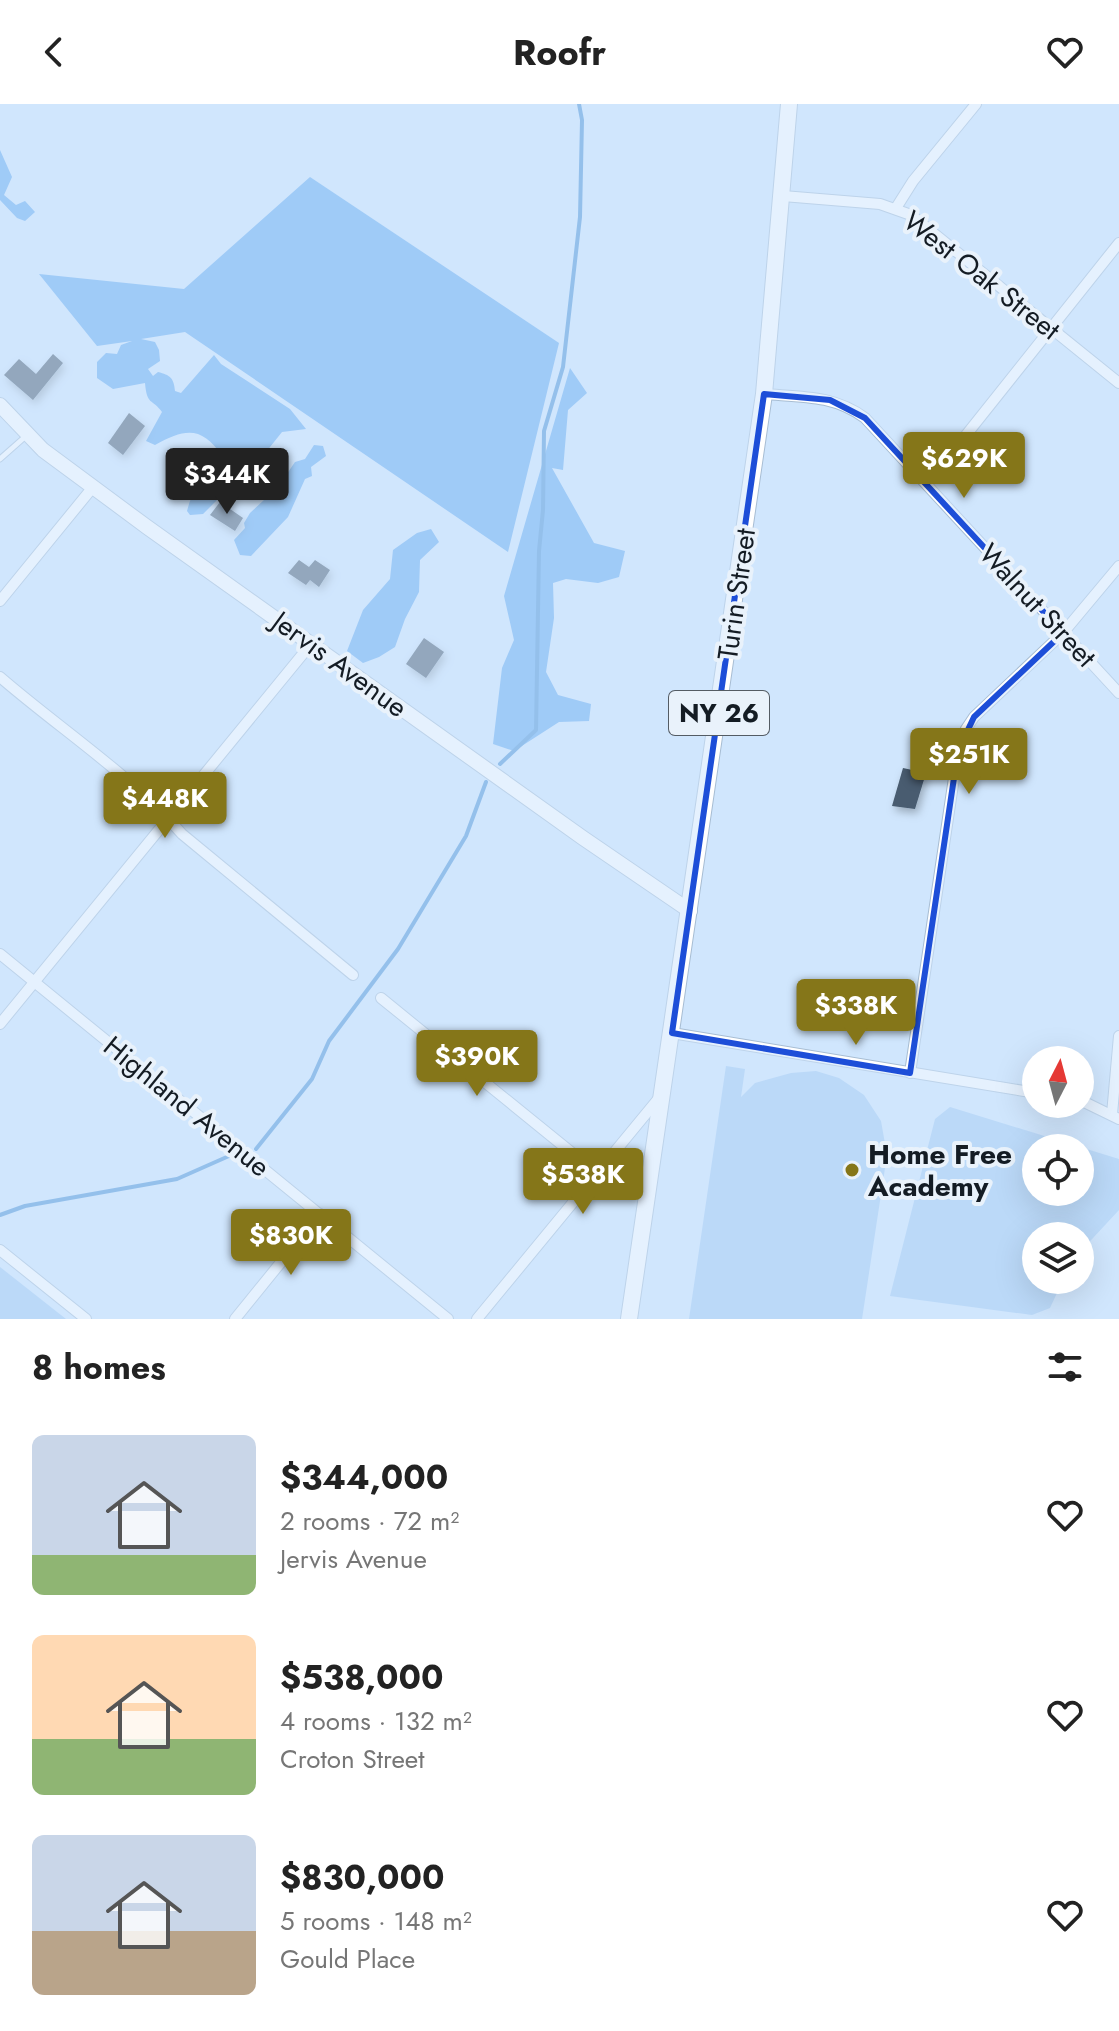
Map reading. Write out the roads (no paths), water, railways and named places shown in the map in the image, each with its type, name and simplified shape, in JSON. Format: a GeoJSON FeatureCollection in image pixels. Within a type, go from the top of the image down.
{"type":"FeatureCollection","features":[{"type":"Feature","properties":{"kind":"main road","name":"Turin Street"},"geometry":{"type":"LineString","coordinates":[[629,1319],[764,394],[789,104]]}},
{"type":"Feature","properties":{"kind":"street"},"geometry":{"type":"LineString","coordinates":[[896,208],[913,181],[976,104]]}},
{"type":"Feature","properties":{"kind":"street","name":"West Oak Street"},"geometry":{"type":"LineString","coordinates":[[783,196],[896,208],[911,215],[1119,383]]}},
{"type":"Feature","properties":{"kind":"street"},"geometry":{"type":"LineString","coordinates":[[927,484],[1119,243]]}},
{"type":"Feature","properties":{"kind":"street","name":"Walnut Street"},"geometry":{"type":"LineString","coordinates":[[764,394],[830,400],[848,405],[865,418],[1119,693]]}},
{"type":"Feature","properties":{"kind":"street","name":"Jervis Avenue"},"geometry":{"type":"LineString","coordinates":[[0,405],[43,450],[93,487],[583,838],[690,911]]}},
{"type":"Feature","properties":{"kind":"street"},"geometry":{"type":"LineString","coordinates":[[0,601],[93,487]]}},
{"type":"Feature","properties":{"kind":"street"},"geometry":{"type":"LineString","coordinates":[[910,1073],[958,751],[966,729],[974,717],[1063,633],[1119,566]]}},
{"type":"Feature","properties":{"kind":"street"},"geometry":{"type":"LineString","coordinates":[[0,1024],[311,644]]}},
{"type":"Feature","properties":{"kind":"street"},"geometry":{"type":"LineString","coordinates":[[0,677],[91,751],[182,834],[353,975]]}},
{"type":"Feature","properties":{"kind":"street","name":"Highland Avenue"},"geometry":{"type":"LineString","coordinates":[[0,954],[448,1319]]}},
{"type":"Feature","properties":{"kind":"street"},"geometry":{"type":"LineString","coordinates":[[381,998],[577,1157],[593,1178]]}},
{"type":"Feature","properties":{"kind":"street"},"geometry":{"type":"LineString","coordinates":[[672,1033],[1022,1091]]}},
{"type":"Feature","properties":{"kind":"street"},"geometry":{"type":"LineString","coordinates":[[1094,1107],[1115,1117],[1119,1036]]}},
{"type":"Feature","properties":{"kind":"street"},"geometry":{"type":"LineString","coordinates":[[477,1319],[663,1092]]}},
{"type":"Feature","properties":{"kind":"street"},"geometry":{"type":"LineString","coordinates":[[235,1319],[320,1214]]}},
{"type":"Feature","properties":{"kind":"street"},"geometry":{"type":"LineString","coordinates":[[0,1250],[86,1319]]}},
{"type":"Feature","properties":{"kind":"lane"},"geometry":{"type":"LineString","coordinates":[[0,459],[28,435]]}},
{"type":"Feature","properties":{"kind":"waterway"},"geometry":{"type":"LineString","coordinates":[[500,764],[536,730],[544,431],[563,367],[580,217],[582,120],[579,104]]}},
{"type":"Feature","properties":{"kind":"waterway"},"geometry":{"type":"LineString","coordinates":[[256,1149],[312,1079],[329,1041],[398,949],[466,836],[486,782]]}},
{"type":"Feature","properties":{"kind":"waterway"},"geometry":{"type":"LineString","coordinates":[[0,1215],[25,1206],[177,1179],[229,1156]]}},
{"type":"Feature","properties":{"kind":"place","name":"Home Free Academy"},"geometry":{"type":"Point","coordinates":[852,1170]}}]}
